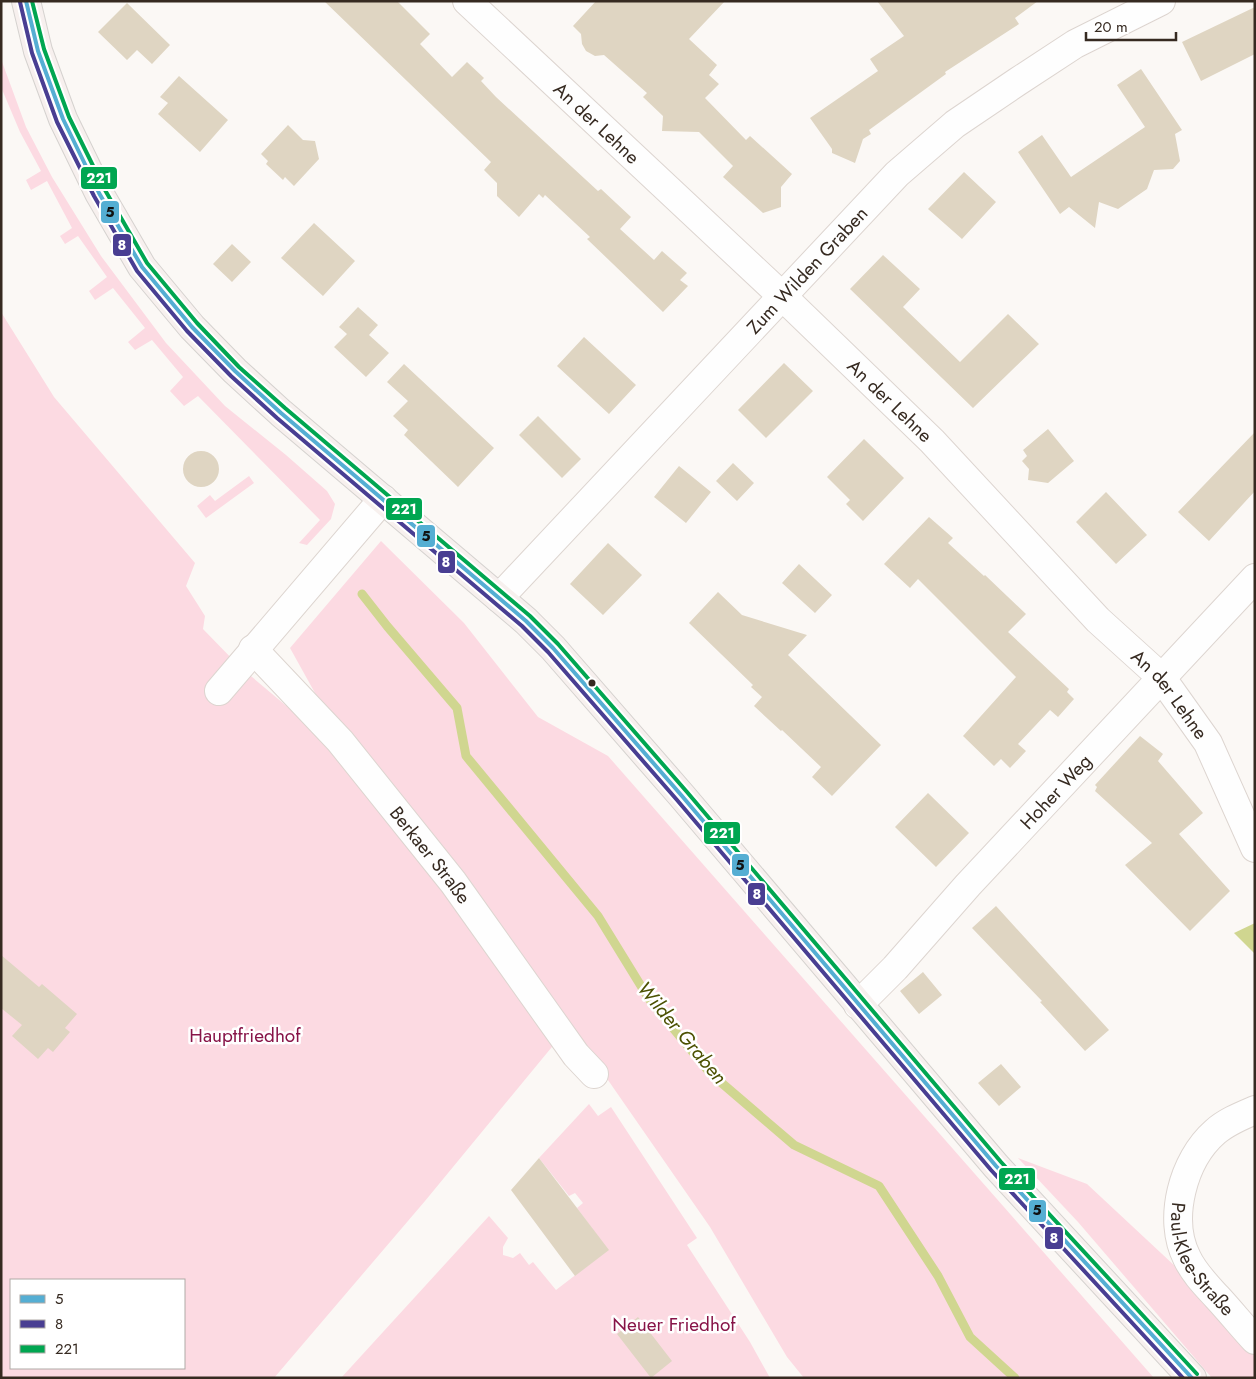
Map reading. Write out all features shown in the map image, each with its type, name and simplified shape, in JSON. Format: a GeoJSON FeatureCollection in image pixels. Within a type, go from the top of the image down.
{"type":"FeatureCollection","features":[{"type":"Feature","properties":{"kind":"main road"},"geometry":{"type":"LineString","coordinates":[[26,1],[38,51],[63,119],[99,193],[142,267],[192,327],[235,371],[281,413],[526,621],[553,648],[996,1166],[1192,1378]]}},
{"type":"Feature","properties":{"kind":"street","name":"An der Lehne"},"geometry":{"type":"LineString","coordinates":[[467,1],[782,296],[932,442],[1098,620],[1161,677],[1208,744],[1255,848]]}},
{"type":"Feature","properties":{"kind":"street","name":"Zum Wilden Graben"},"geometry":{"type":"LineString","coordinates":[[499,598],[897,174],[955,124],[993,97],[1076,44],[1161,1]]}},
{"type":"Feature","properties":{"kind":"street"},"geometry":{"type":"LineString","coordinates":[[218,691],[318,577],[383,499]]}},
{"type":"Feature","properties":{"kind":"street","name":"Hoher Weg"},"geometry":{"type":"LineString","coordinates":[[858,1004],[895,968],[968,885],[1255,578]]}},
{"type":"Feature","properties":{"kind":"street","name":"Berkaer Straße"},"geometry":{"type":"LineString","coordinates":[[253,649],[346,748],[453,882],[576,1055],[594,1074]]}},
{"type":"Feature","properties":{"kind":"street","name":"Paul-Klee-Straße"},"geometry":{"type":"LineString","coordinates":[[1255,1110],[1234,1119],[1214,1132],[1197,1153],[1183,1180],[1178,1208],[1181,1242],[1187,1258],[1197,1275],[1255,1340]]}},
{"type":"Feature","properties":{"kind":"green space"},"geometry":{"type":"Polygon","coordinates":[[[1,59],[26,127],[52,177],[101,256],[166,343],[225,406],[327,491],[335,504],[331,519],[307,545],[299,543],[320,520],[198,396],[184,406],[170,391],[183,377],[152,340],[135,350],[128,342],[145,328],[113,288],[95,300],[89,291],[107,277],[78,236],[65,244],[60,236],[72,228],[47,181],[31,190],[26,180],[41,171],[20,132],[1,87],[1,59]]]}},
{"type":"Feature","properties":{"kind":"green space","name":"Hauptfriedhof"},"geometry":{"type":"Polygon","coordinates":[[[1,312],[54,397],[195,563],[186,586],[205,616],[203,629],[239,666],[334,746],[556,1042],[425,1201],[274,1378],[1,1378],[1,312]]]}},
{"type":"Feature","properties":{"kind":"green space"},"geometry":{"type":"Polygon","coordinates":[[[249,476],[254,483],[206,518],[197,506],[210,495],[215,501],[249,476]]]}},
{"type":"Feature","properties":{"kind":"green space"},"geometry":{"type":"Polygon","coordinates":[[[381,541],[464,623],[538,717],[608,756],[1154,1378],[804,1378],[787,1357],[710,1227],[601,1070],[315,693],[290,648],[381,541]]]}},
{"type":"Feature","properties":{"kind":"green space","name":"Neuer Friedhof"},"geometry":{"type":"Polygon","coordinates":[[[589,1104],[598,1116],[611,1107],[697,1238],[687,1245],[750,1342],[770,1378],[341,1378],[489,1216],[508,1238],[503,1247],[503,1255],[513,1258],[520,1253],[529,1265],[533,1262],[556,1290],[608,1250],[577,1208],[583,1203],[575,1193],[569,1196],[539,1158],[589,1104]]]}},
{"type":"Feature","properties":{"kind":"green space"},"geometry":{"type":"Polygon","coordinates":[[[1018,1158],[1087,1184],[1191,1281],[1255,1354],[1255,1378],[1212,1378],[1078,1222],[1018,1158]]]}},
{"type":"Feature","properties":{"kind":"shaded area"},"geometry":{"type":"Polygon","coordinates":[[[1255,923],[1255,954],[1234,933],[1255,923]]]}},
{"type":"Feature","properties":{"kind":"building"},"geometry":{"type":"Polygon","coordinates":[[[324,1],[397,1],[430,34],[420,44],[452,77],[467,62],[484,78],[481,81],[496,97],[598,191],[601,189],[631,217],[620,229],[654,260],[662,251],[687,273],[680,280],[688,286],[663,312],[587,239],[590,237],[545,195],[543,198],[539,194],[519,217],[497,196],[497,183],[484,170],[491,162],[324,1]]]}},
{"type":"Feature","properties":{"kind":"building"},"geometry":{"type":"Polygon","coordinates":[[[596,1],[725,1],[689,39],[717,65],[709,75],[719,84],[705,98],[746,140],[750,136],[792,174],[781,187],[781,207],[763,213],[723,177],[733,166],[699,132],[662,131],[663,116],[643,97],[647,93],[604,55],[595,56],[586,51],[582,44],[581,34],[573,26],[596,1]]]}},
{"type":"Feature","properties":{"kind":"building"},"geometry":{"type":"Polygon","coordinates":[[[877,1],[1038,1],[1015,18],[1019,24],[945,72],[946,74],[869,130],[871,134],[863,139],[855,163],[832,153],[832,149],[810,118],[878,71],[870,59],[904,36],[877,1]]]}},
{"type":"Feature","properties":{"kind":"building"},"geometry":{"type":"Polygon","coordinates":[[[127,3],[170,45],[152,64],[137,50],[127,60],[98,32],[127,3]]]}},
{"type":"Feature","properties":{"kind":"building"},"geometry":{"type":"Polygon","coordinates":[[[1255,7],[1255,54],[1201,81],[1182,42],[1255,7]]]}},
{"type":"Feature","properties":{"kind":"building"},"geometry":{"type":"Polygon","coordinates":[[[1141,69],[1182,130],[1175,134],[1180,161],[1173,169],[1154,170],[1147,189],[1118,209],[1099,202],[1095,228],[1069,207],[1060,214],[1018,152],[1042,135],[1071,177],[1145,127],[1117,85],[1141,69]]]}},
{"type":"Feature","properties":{"kind":"building"},"geometry":{"type":"Polygon","coordinates":[[[179,76],[228,120],[200,152],[158,114],[168,103],[160,97],[179,76]]]}},
{"type":"Feature","properties":{"kind":"building"},"geometry":{"type":"Polygon","coordinates":[[[288,125],[303,140],[315,141],[319,159],[294,186],[285,177],[283,180],[266,164],[268,161],[261,154],[288,125]]]}},
{"type":"Feature","properties":{"kind":"building"},"geometry":{"type":"Polygon","coordinates":[[[964,172],[996,202],[962,239],[928,209],[964,172]]]}},
{"type":"Feature","properties":{"kind":"building"},"geometry":{"type":"Polygon","coordinates":[[[314,223],[355,261],[323,296],[281,258],[314,223]]]}},
{"type":"Feature","properties":{"kind":"building"},"geometry":{"type":"Polygon","coordinates":[[[232,244],[251,262],[232,282],[213,264],[232,244]]]}},
{"type":"Feature","properties":{"kind":"building"},"geometry":{"type":"Polygon","coordinates":[[[883,255],[920,289],[903,307],[960,362],[1008,314],[1039,344],[973,408],[850,289],[883,255]]]}},
{"type":"Feature","properties":{"kind":"building"},"geometry":{"type":"Polygon","coordinates":[[[358,307],[378,325],[369,335],[389,353],[366,377],[334,347],[347,334],[339,327],[358,307]]]}},
{"type":"Feature","properties":{"kind":"building"},"geometry":{"type":"Polygon","coordinates":[[[584,337],[636,385],[609,414],[557,366],[584,337]]]}},
{"type":"Feature","properties":{"kind":"building"},"geometry":{"type":"Polygon","coordinates":[[[784,363],[813,391],[766,438],[738,410],[784,363]]]}},
{"type":"Feature","properties":{"kind":"building"},"geometry":{"type":"Polygon","coordinates":[[[404,364],[494,448],[458,487],[404,435],[408,430],[393,416],[408,401],[387,382],[404,364]]]}},
{"type":"Feature","properties":{"kind":"building"},"geometry":{"type":"Polygon","coordinates":[[[538,416],[581,459],[562,478],[519,435],[538,416]]]}},
{"type":"Feature","properties":{"kind":"building"},"geometry":{"type":"Polygon","coordinates":[[[1048,429],[1074,461],[1048,483],[1028,480],[1029,469],[1022,461],[1027,456],[1023,450],[1048,429]]]}},
{"type":"Feature","properties":{"kind":"building"},"geometry":{"type":"Polygon","coordinates":[[[1255,432],[1255,491],[1209,541],[1178,512],[1255,432]]]}},
{"type":"Feature","properties":{"kind":"building"},"geometry":{"type":"Polygon","coordinates":[[[864,439],[904,478],[863,521],[846,504],[850,500],[827,477],[864,439]]]}},
{"type":"Feature","properties":{"kind":"building"},"geometry":{"type":"Polygon","coordinates":[[[201,451],[213,457],[219,469],[213,481],[201,487],[189,481],[183,469],[189,457],[201,451]]]}},
{"type":"Feature","properties":{"kind":"building"},"geometry":{"type":"Polygon","coordinates":[[[733,463],[754,483],[737,501],[716,481],[733,463]]]}},
{"type":"Feature","properties":{"kind":"building"},"geometry":{"type":"Polygon","coordinates":[[[679,466],[711,492],[686,523],[654,497],[679,466]]]}},
{"type":"Feature","properties":{"kind":"building"},"geometry":{"type":"Polygon","coordinates":[[[1106,492],[1147,535],[1116,564],[1076,522],[1106,492]]]}},
{"type":"Feature","properties":{"kind":"building"},"geometry":{"type":"Polygon","coordinates":[[[929,517],[953,538],[948,543],[1026,614],[1008,632],[1069,689],[1067,692],[1074,699],[1058,717],[1050,710],[1018,744],[1026,751],[1010,768],[1001,759],[994,766],[963,736],[1016,677],[918,579],[910,588],[884,564],[929,517]]]}},
{"type":"Feature","properties":{"kind":"building"},"geometry":{"type":"Polygon","coordinates":[[[608,543],[642,575],[603,615],[570,584],[608,543]]]}},
{"type":"Feature","properties":{"kind":"building"},"geometry":{"type":"Polygon","coordinates":[[[799,564],[832,595],[815,613],[782,583],[799,564]]]}},
{"type":"Feature","properties":{"kind":"building"},"geometry":{"type":"Polygon","coordinates":[[[718,592],[742,615],[807,635],[788,655],[881,745],[832,796],[812,777],[821,767],[754,706],[762,697],[751,687],[753,685],[689,623],[718,592]]]}},
{"type":"Feature","properties":{"kind":"building"},"geometry":{"type":"Polygon","coordinates":[[[1140,736],[1163,754],[1158,761],[1203,813],[1179,834],[1230,891],[1190,931],[1125,865],[1152,843],[1095,791],[1097,787],[1095,785],[1140,736]]]}},
{"type":"Feature","properties":{"kind":"building"},"geometry":{"type":"Polygon","coordinates":[[[928,793],[969,833],[936,867],[895,827],[928,793]]]}},
{"type":"Feature","properties":{"kind":"building"},"geometry":{"type":"Polygon","coordinates":[[[996,906],[1109,1030],[1085,1051],[1040,1002],[1042,1001],[972,928],[996,906]]]}},
{"type":"Feature","properties":{"kind":"building"},"geometry":{"type":"Polygon","coordinates":[[[1,955],[39,987],[42,984],[77,1014],[65,1028],[70,1032],[53,1052],[48,1048],[38,1059],[12,1036],[22,1025],[1,1008],[1,955]]]}},
{"type":"Feature","properties":{"kind":"building"},"geometry":{"type":"Polygon","coordinates":[[[923,972],[942,995],[919,1014],[900,991],[923,972]]]}},
{"type":"Feature","properties":{"kind":"building"},"geometry":{"type":"Polygon","coordinates":[[[1001,1064],[1021,1087],[999,1106],[978,1083],[1001,1064]]]}},
{"type":"Feature","properties":{"kind":"building"},"geometry":{"type":"Polygon","coordinates":[[[539,1158],[609,1250],[575,1276],[511,1190],[539,1158]]]}},
{"type":"Feature","properties":{"kind":"building"},"geometry":{"type":"Polygon","coordinates":[[[638,1317],[672,1361],[651,1378],[617,1334],[638,1317]]]}},
{"type":"Feature","properties":{"kind":"waterway","name":"Wilder Graben"},"geometry":{"type":"LineString","coordinates":[[362,594],[457,708],[466,756],[598,916],[649,999],[710,1073],[794,1145],[879,1186],[938,1276],[970,1337],[1015,1378]]}},
{"type":"Feature","properties":{"kind":"transit line","name":"5"},"geometry":{"type":"LineString","coordinates":[[26,1],[38,51],[63,119],[99,193],[142,267],[192,327],[235,371],[281,413],[526,621],[553,648],[682,796],[996,1166],[1192,1378]]}},
{"type":"Feature","properties":{"kind":"transit line","name":"221"},"geometry":{"type":"LineString","coordinates":[[32,1],[44,49],[69,117],[105,190],[147,263],[197,323],[239,367],[285,408],[530,616],[558,644],[687,792],[1001,1162],[1197,1374]]}},
{"type":"Feature","properties":{"kind":"transit line","name":"8"},"geometry":{"type":"LineString","coordinates":[[20,2],[32,53],[57,122],[94,196],[137,271],[187,331],[231,376],[277,418],[522,626],[548,652],[677,800],[991,1170],[1183,1378]]}}]}
